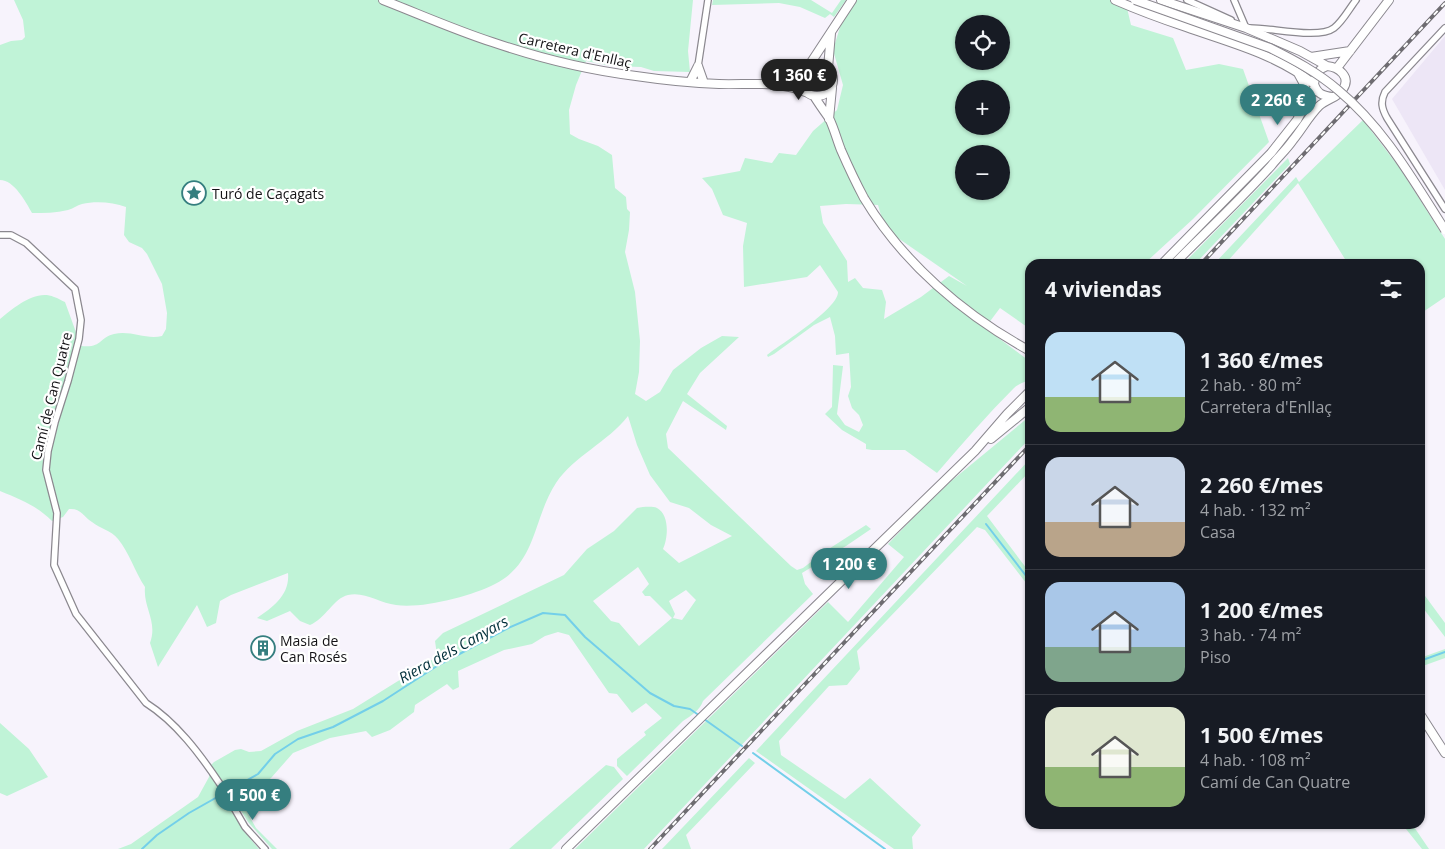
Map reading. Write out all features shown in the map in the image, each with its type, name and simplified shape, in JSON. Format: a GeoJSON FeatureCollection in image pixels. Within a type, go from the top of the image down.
{"type":"FeatureCollection","features":[{"type":"Feature","properties":{"kind":"street","name":"Carretera d'Enllaç"},"geometry":{"type":"LineString","coordinates":[[382,0],[492,42],[548,59],[590,69],[690,82],[771,83],[789,86],[811,95]]}},
{"type":"Feature","properties":{"kind":"street"},"geometry":{"type":"LineString","coordinates":[[690,82],[698,66],[708,0]]}},
{"type":"Feature","properties":{"kind":"street"},"geometry":{"type":"LineString","coordinates":[[852,0],[806,68],[801,80],[802,86],[829,119],[845,159],[864,198],[885,229],[908,257],[952,299],[1025,348]]}},
{"type":"Feature","properties":{"kind":"street"},"geometry":{"type":"LineString","coordinates":[[1115,0],[1181,26],[1265,54],[1298,72],[1315,85],[1320,94],[1333,97]]}},
{"type":"Feature","properties":{"kind":"street"},"geometry":{"type":"LineString","coordinates":[[1135,0],[1270,48],[1310,69],[1324,79],[1352,102],[1379,130],[1408,171],[1445,230]]}},
{"type":"Feature","properties":{"kind":"street"},"geometry":{"type":"LineString","coordinates":[[1161,0],[1270,37],[1327,66],[1337,68],[1344,75],[1345,85],[1343,90],[1320,105],[1269,168],[1179,259]]}},
{"type":"Feature","properties":{"kind":"street"},"geometry":{"type":"LineString","coordinates":[[1187,0],[1238,22],[1246,28],[1313,34],[1328,32],[1335,27],[1356,0]]}},
{"type":"Feature","properties":{"kind":"street"},"geometry":{"type":"LineString","coordinates":[[1234,0],[1246,28]]}},
{"type":"Feature","properties":{"kind":"street"},"geometry":{"type":"LineString","coordinates":[[1337,68],[1389,0]]}},
{"type":"Feature","properties":{"kind":"street"},"geometry":{"type":"LineString","coordinates":[[1445,28],[1385,92],[1382,102],[1387,118],[1445,209]]}},
{"type":"Feature","properties":{"kind":"street"},"geometry":{"type":"LineString","coordinates":[[1265,54],[1264,50],[1272,33],[1280,30]]}},
{"type":"Feature","properties":{"kind":"street"},"geometry":{"type":"LineString","coordinates":[[829,119],[833,77],[828,68],[832,31]]}},
{"type":"Feature","properties":{"kind":"street"},"geometry":{"type":"LineString","coordinates":[[1311,57],[1350,51]]}},
{"type":"Feature","properties":{"kind":"street"},"geometry":{"type":"LineString","coordinates":[[806,68],[818,64],[828,68]]}},
{"type":"Feature","properties":{"kind":"street"},"geometry":{"type":"LineString","coordinates":[[698,66],[704,83]]}},
{"type":"Feature","properties":{"kind":"street"},"geometry":{"type":"LineString","coordinates":[[1167,259],[1270,154],[1297,120],[1309,99],[1319,70],[1327,66]]}},
{"type":"Feature","properties":{"kind":"street","name":"Carretera d'Enllaç"},"geometry":{"type":"LineString","coordinates":[[771,83],[790,79],[806,68]]}},
{"type":"Feature","properties":{"kind":"street"},"geometry":{"type":"LineString","coordinates":[[1298,72],[1309,99]]}},
{"type":"Feature","properties":{"kind":"street"},"geometry":{"type":"LineString","coordinates":[[811,95],[824,95],[832,88]]}},
{"type":"Feature","properties":{"kind":"street","name":"Camí de Can Quatre"},"geometry":{"type":"LineString","coordinates":[[0,235],[11,235],[26,243],[74,289],[81,320],[79,339],[50,444],[46,470],[57,513],[54,565],[76,614],[146,703],[162,713],[204,760],[220,784]]}},
{"type":"Feature","properties":{"kind":"street"},"geometry":{"type":"LineString","coordinates":[[1012,341],[1025,353]]}},
{"type":"Feature","properties":{"kind":"street"},"geometry":{"type":"LineString","coordinates":[[566,849],[975,451],[1025,396]]}},
{"type":"Feature","properties":{"kind":"street"},"geometry":{"type":"LineString","coordinates":[[975,451],[1025,411]]}},
{"type":"Feature","properties":{"kind":"street"},"geometry":{"type":"LineString","coordinates":[[1425,722],[1445,753]]}},
{"type":"Feature","properties":{"kind":"street"},"geometry":{"type":"LineString","coordinates":[[230,801],[244,826],[266,849]]}},
{"type":"Feature","properties":{"kind":"shaded area"},"geometry":{"type":"Polygon","coordinates":[[[1445,36],[1445,190],[1392,99],[1445,36]]]}},
{"type":"Feature","properties":{"kind":"green space"},"geometry":{"type":"Polygon","coordinates":[[[14,0],[693,0],[688,51],[690,72],[654,71],[641,67],[611,66],[586,61],[576,85],[569,110],[570,134],[598,146],[612,155],[615,188],[626,197],[627,209],[630,212],[625,252],[635,292],[640,341],[639,372],[635,394],[646,401],[660,392],[673,370],[701,348],[722,336],[739,337],[700,373],[687,394],[727,426],[726,430],[683,401],[666,434],[668,448],[797,570],[803,568],[866,525],[871,529],[802,573],[805,584],[813,594],[703,701],[695,712],[683,721],[627,776],[617,766],[617,759],[646,735],[644,732],[662,718],[646,703],[632,713],[617,694],[609,693],[569,635],[558,632],[545,636],[532,644],[504,650],[458,671],[459,687],[453,690],[447,684],[415,705],[414,712],[390,730],[372,737],[366,731],[330,738],[293,753],[271,778],[242,803],[256,828],[277,849],[272,849],[248,822],[233,798],[227,801],[243,830],[259,849],[118,849],[131,844],[198,797],[209,777],[211,765],[214,762],[235,750],[261,751],[297,731],[353,709],[435,658],[437,655],[435,641],[443,633],[564,575],[587,549],[614,531],[637,508],[653,507],[661,511],[667,527],[663,549],[679,563],[732,536],[711,525],[689,508],[670,502],[650,475],[637,445],[628,416],[611,434],[563,473],[548,497],[527,552],[509,575],[495,584],[460,597],[407,606],[390,604],[366,596],[348,595],[338,600],[310,625],[300,621],[290,611],[267,621],[257,618],[279,600],[286,588],[288,573],[220,601],[216,623],[207,627],[197,605],[158,667],[150,643],[152,628],[146,602],[145,587],[118,539],[76,510],[69,509],[63,517],[52,521],[34,507],[0,491],[0,319],[18,305],[32,298],[47,295],[55,297],[65,302],[81,346],[93,346],[109,336],[120,333],[150,337],[162,336],[166,329],[167,313],[162,284],[147,254],[142,248],[129,242],[124,235],[126,207],[110,203],[93,202],[64,211],[32,213],[15,188],[0,180],[0,45],[22,40],[25,37],[23,20],[14,0]],[[638,567],[593,601],[611,621],[619,623],[639,646],[672,618],[650,596],[645,596],[642,592],[649,584],[638,567]],[[686,590],[669,601],[675,614],[673,618],[682,620],[696,600],[686,590]]]}},
{"type":"Feature","properties":{"kind":"green space"},"geometry":{"type":"Polygon","coordinates":[[[713,0],[811,0],[832,13],[841,0],[846,0],[834,17],[830,14],[825,18],[800,7],[779,3],[712,5],[713,0]]]}},
{"type":"Feature","properties":{"kind":"green space"},"geometry":{"type":"Polygon","coordinates":[[[857,0],[1110,0],[1127,8],[1131,25],[1173,38],[1186,70],[1219,64],[1243,69],[1269,142],[1193,219],[1149,259],[1025,259],[1025,326],[1000,308],[985,328],[1025,358],[1025,382],[1016,386],[1004,398],[937,473],[905,450],[866,449],[866,444],[842,430],[825,414],[832,407],[833,365],[843,366],[837,414],[845,425],[859,432],[863,425],[859,415],[852,408],[848,396],[851,387],[849,353],[836,355],[835,336],[830,317],[814,325],[768,357],[767,355],[819,317],[836,299],[838,292],[820,265],[807,277],[744,287],[743,246],[747,223],[723,215],[712,189],[702,178],[740,171],[745,158],[772,163],[779,153],[796,155],[813,131],[837,110],[843,85],[833,50],[841,24],[857,0]],[[846,204],[820,206],[823,223],[847,261],[848,282],[855,278],[863,288],[882,290],[886,302],[884,319],[921,297],[949,276],[967,286],[885,229],[878,205],[846,204]]]}},
{"type":"Feature","properties":{"kind":"green space"},"geometry":{"type":"Polygon","coordinates":[[[1363,120],[1399,167],[1445,239],[1445,297],[1425,311],[1425,259],[1345,259],[1298,183],[1230,259],[1219,259],[1296,177],[1299,182],[1363,120]]]}},
{"type":"Feature","properties":{"kind":"green space"},"geometry":{"type":"Polygon","coordinates":[[[1288,158],[1290,164],[1200,259],[1188,259],[1288,158]]]}},
{"type":"Feature","properties":{"kind":"green space"},"geometry":{"type":"Polygon","coordinates":[[[1025,420],[1025,443],[644,849],[575,849],[828,602],[848,622],[904,557],[888,544],[950,482],[1025,420]]]}},
{"type":"Feature","properties":{"kind":"green space"},"geometry":{"type":"Polygon","coordinates":[[[1025,464],[1025,476],[987,516],[1025,566],[1025,582],[985,530],[977,527],[857,651],[860,669],[847,685],[829,686],[779,741],[781,755],[845,799],[870,778],[921,825],[912,837],[913,849],[894,849],[756,751],[1025,464]]]}},
{"type":"Feature","properties":{"kind":"green space"},"geometry":{"type":"Polygon","coordinates":[[[1425,596],[1445,623],[1445,637],[1425,611],[1425,596]]]}},
{"type":"Feature","properties":{"kind":"green space"},"geometry":{"type":"Polygon","coordinates":[[[1445,649],[1445,658],[1425,665],[1425,656],[1445,649]]]}},
{"type":"Feature","properties":{"kind":"green space"},"geometry":{"type":"Polygon","coordinates":[[[0,723],[29,749],[48,777],[7,796],[0,793],[0,723]]]}},
{"type":"Feature","properties":{"kind":"green space"},"geometry":{"type":"Polygon","coordinates":[[[749,758],[755,763],[686,835],[691,849],[662,849],[749,758]]]}},
{"type":"Feature","properties":{"kind":"green space"},"geometry":{"type":"Polygon","coordinates":[[[606,765],[614,767],[623,779],[551,849],[509,849],[606,765]]]}},
{"type":"Feature","properties":{"kind":"green space"},"geometry":{"type":"Polygon","coordinates":[[[1406,829],[1415,829],[1429,849],[1422,849],[1406,829]]]}},
{"type":"Feature","properties":{"kind":"waterway"},"geometry":{"type":"LineString","coordinates":[[986,524],[1025,575]]}},
{"type":"Feature","properties":{"kind":"waterway","name":"Riera dels Canyars"},"geometry":{"type":"LineString","coordinates":[[142,849],[157,835],[189,813],[258,774],[275,754],[298,739],[333,727],[383,701],[437,666],[508,628],[543,613],[565,615],[585,637],[650,693],[674,706],[690,709],[700,716]]}},
{"type":"Feature","properties":{"kind":"waterway"},"geometry":{"type":"LineString","coordinates":[[1425,659],[1445,652]]}},
{"type":"Feature","properties":{"kind":"waterway","name":"Riera dels Canyars"},"geometry":{"type":"LineString","coordinates":[[704,719],[742,746]]}},
{"type":"Feature","properties":{"kind":"waterway","name":"Riera dels Canyars"},"geometry":{"type":"LineString","coordinates":[[753,753],[885,849]]}},
{"type":"Feature","properties":{"kind":"railway"},"geometry":{"type":"LineString","coordinates":[[1206,259],[1445,3]]}},
{"type":"Feature","properties":{"kind":"railway"},"geometry":{"type":"LineString","coordinates":[[650,849],[1025,450]]}},
{"type":"Feature","properties":{"kind":"place","name":"Turó de Caçagats"},"geometry":{"type":"Point","coordinates":[194,193]}},
{"type":"Feature","properties":{"kind":"place","name":"Masia de Can Rosés"},"geometry":{"type":"Point","coordinates":[263,648]}}]}
